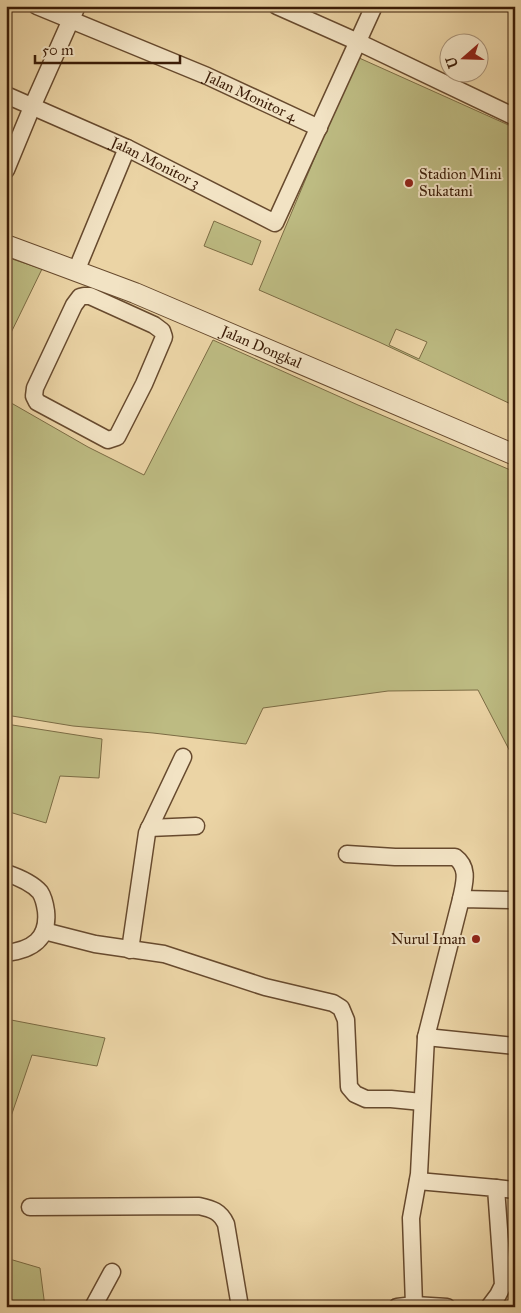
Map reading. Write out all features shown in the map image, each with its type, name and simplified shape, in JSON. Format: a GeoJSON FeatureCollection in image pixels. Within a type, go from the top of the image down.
{"type":"FeatureCollection","features":[{"type":"Feature","properties":{"kind":"street","name":"Jalan Monitor 4"},"geometry":{"type":"LineString","coordinates":[[37,6],[73,14],[319,128]]}},
{"type":"Feature","properties":{"kind":"street"},"geometry":{"type":"LineString","coordinates":[[277,6],[358,42],[515,117]]}},
{"type":"Feature","properties":{"kind":"street"},"geometry":{"type":"LineString","coordinates":[[319,128],[374,6]]}},
{"type":"Feature","properties":{"kind":"street"},"geometry":{"type":"LineString","coordinates":[[6,170],[73,14]]}},
{"type":"Feature","properties":{"kind":"street","name":"Jalan Monitor 3"},"geometry":{"type":"LineString","coordinates":[[6,95],[127,148],[275,223],[319,128]]}},
{"type":"Feature","properties":{"kind":"street"},"geometry":{"type":"LineString","coordinates":[[79,264],[127,148]]}},
{"type":"Feature","properties":{"kind":"street","name":"Jalan Dongkal"},"geometry":{"type":"LineString","coordinates":[[6,245],[135,293],[515,455]]}},
{"type":"Feature","properties":{"kind":"street"},"geometry":{"type":"LineString","coordinates":[[129,313],[135,293]]}},
{"type":"Feature","properties":{"kind":"street"},"geometry":{"type":"LineString","coordinates":[[90,296],[129,313],[154,325],[162,331],[164,337],[144,384],[117,438],[108,440],[37,402],[34,396],[35,388],[74,305],[80,297],[90,296]]}},
{"type":"Feature","properties":{"kind":"street"},"geometry":{"type":"LineString","coordinates":[[130,950],[147,834],[183,757]]}},
{"type":"Feature","properties":{"kind":"street"},"geometry":{"type":"LineString","coordinates":[[149,828],[196,826]]}},
{"type":"Feature","properties":{"kind":"street"},"geometry":{"type":"LineString","coordinates":[[347,854],[455,858],[464,866],[466,873],[462,900],[426,1037],[418,1182],[410,1218],[414,1305]]}},
{"type":"Feature","properties":{"kind":"street"},"geometry":{"type":"LineString","coordinates":[[6,872],[28,883],[41,893],[44,899],[46,919],[44,931],[40,939],[29,947],[6,953]]}},
{"type":"Feature","properties":{"kind":"street"},"geometry":{"type":"LineString","coordinates":[[462,900],[515,900]]}},
{"type":"Feature","properties":{"kind":"street"},"geometry":{"type":"LineString","coordinates":[[44,931],[94,944],[164,954],[265,987],[333,1003],[341,1008],[346,1020],[349,1087],[355,1094],[366,1099],[422,1102]]}},
{"type":"Feature","properties":{"kind":"street"},"geometry":{"type":"LineString","coordinates":[[426,1037],[515,1046]]}},
{"type":"Feature","properties":{"kind":"street"},"geometry":{"type":"LineString","coordinates":[[418,1182],[515,1190]]}},
{"type":"Feature","properties":{"kind":"street"},"geometry":{"type":"LineString","coordinates":[[489,1307],[498,1296],[503,1285],[496,1188]]}},
{"type":"Feature","properties":{"kind":"street"},"geometry":{"type":"LineString","coordinates":[[30,1207],[199,1206],[212,1208],[222,1216],[226,1224],[240,1307]]}},
{"type":"Feature","properties":{"kind":"street"},"geometry":{"type":"LineString","coordinates":[[93,1307],[112,1272]]}},
{"type":"Feature","properties":{"kind":"street"},"geometry":{"type":"LineString","coordinates":[[397,1307],[414,1305],[447,1307]]}},
{"type":"Feature","properties":{"kind":"shaded area","name":"Stadion Mini Sukatani"},"geometry":{"type":"Polygon","coordinates":[[[357,57],[515,128],[515,406],[379,342],[259,290],[357,57]],[[396,329],[389,345],[419,359],[427,342],[396,329]]]}},
{"type":"Feature","properties":{"kind":"shaded area"},"geometry":{"type":"Polygon","coordinates":[[[214,221],[261,241],[252,265],[204,246],[214,221]]]}},
{"type":"Feature","properties":{"kind":"shaded area"},"geometry":{"type":"Polygon","coordinates":[[[6,257],[42,269],[6,343],[6,257]]]}},
{"type":"Feature","properties":{"kind":"shaded area"},"geometry":{"type":"Polygon","coordinates":[[[213,340],[515,472],[515,761],[478,690],[388,691],[263,708],[246,744],[73,726],[6,715],[6,400],[88,447],[144,475],[213,340]]]}},
{"type":"Feature","properties":{"kind":"shaded area"},"geometry":{"type":"Polygon","coordinates":[[[6,724],[102,739],[99,778],[60,776],[46,823],[6,811],[6,724]]]}},
{"type":"Feature","properties":{"kind":"shaded area"},"geometry":{"type":"Polygon","coordinates":[[[6,1019],[105,1038],[97,1066],[32,1055],[6,1131],[6,1019]]]}},
{"type":"Feature","properties":{"kind":"shaded area"},"geometry":{"type":"Polygon","coordinates":[[[6,1258],[40,1268],[45,1307],[6,1307],[6,1258]]]}},
{"type":"Feature","properties":{"kind":"place","name":"Stadion Mini Sukatani"},"geometry":{"type":"Point","coordinates":[409,183]}},
{"type":"Feature","properties":{"kind":"place","name":"Nurul Iman"},"geometry":{"type":"Point","coordinates":[476,939]}}]}
